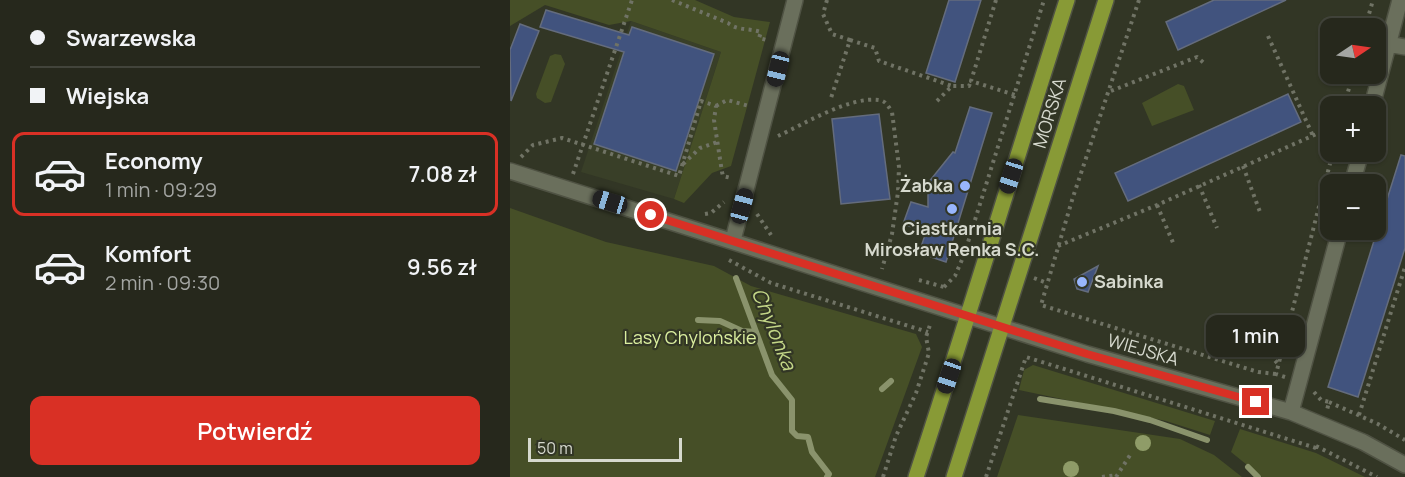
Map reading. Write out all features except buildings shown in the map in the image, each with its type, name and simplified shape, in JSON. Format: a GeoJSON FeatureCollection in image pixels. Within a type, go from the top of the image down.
{"type":"FeatureCollection","features":[{"type":"Feature","properties":{"kind":"main road","name":"MORSKA"},"geometry":{"type":"LineString","coordinates":[[916,477],[969,316],[990,242],[1067,0]]}},
{"type":"Feature","properties":{"kind":"main road","name":"MORSKA"},"geometry":{"type":"LineString","coordinates":[[954,477],[1106,0]]}},
{"type":"Feature","properties":{"kind":"street"},"geometry":{"type":"LineString","coordinates":[[733,240],[795,0]]}},
{"type":"Feature","properties":{"kind":"street"},"geometry":{"type":"LineString","coordinates":[[1375,96],[1400,0]]}},
{"type":"Feature","properties":{"kind":"street"},"geometry":{"type":"LineString","coordinates":[[1388,44],[1405,47]]}},
{"type":"Feature","properties":{"kind":"street","name":"WIEJSKA"},"geometry":{"type":"LineString","coordinates":[[514,165],[733,240],[1087,354],[1291,412],[1363,442],[1405,465]]}},
{"type":"Feature","properties":{"kind":"street"},"geometry":{"type":"LineString","coordinates":[[1291,412],[1337,240]]}},
{"type":"Feature","properties":{"kind":"path"},"geometry":{"type":"LineString","coordinates":[[574,171],[632,0]]}},
{"type":"Feature","properties":{"kind":"path"},"geometry":{"type":"LineString","coordinates":[[672,0],[683,2],[736,29],[750,28],[760,32],[759,38],[770,41]]}},
{"type":"Feature","properties":{"kind":"path"},"geometry":{"type":"LineString","coordinates":[[827,0],[823,14],[832,34],[875,48],[879,61],[952,86],[969,86],[996,0]]}},
{"type":"Feature","properties":{"kind":"path"},"geometry":{"type":"LineString","coordinates":[[913,278],[944,287],[955,276],[964,255],[1044,0]]}},
{"type":"Feature","properties":{"kind":"path"},"geometry":{"type":"LineString","coordinates":[[1139,0],[1058,246],[1041,305],[1258,372],[1276,374]]}},
{"type":"Feature","properties":{"kind":"path"},"geometry":{"type":"LineString","coordinates":[[1368,18],[1373,0]]}},
{"type":"Feature","properties":{"kind":"path"},"geometry":{"type":"LineString","coordinates":[[1268,36],[1313,136]]}},
{"type":"Feature","properties":{"kind":"path"},"geometry":{"type":"LineString","coordinates":[[830,101],[850,40]]}},
{"type":"Feature","properties":{"kind":"path"},"geometry":{"type":"LineString","coordinates":[[1110,91],[1197,57],[1205,64]]}},
{"type":"Feature","properties":{"kind":"path"},"geometry":{"type":"LineString","coordinates":[[971,81],[1015,95]]}},
{"type":"Feature","properties":{"kind":"path"},"geometry":{"type":"LineString","coordinates":[[937,101],[952,86]]}},
{"type":"Feature","properties":{"kind":"path"},"geometry":{"type":"LineString","coordinates":[[732,179],[723,176],[714,120],[717,106],[727,100],[750,106]]}},
{"type":"Feature","properties":{"kind":"path"},"geometry":{"type":"LineString","coordinates":[[773,138],[840,107],[879,100],[887,104],[892,112],[899,167],[892,234],[882,269]]}},
{"type":"Feature","properties":{"kind":"path"},"geometry":{"type":"LineString","coordinates":[[514,165],[533,146],[562,138],[679,176],[701,101],[717,106]]}},
{"type":"Feature","properties":{"kind":"path"},"geometry":{"type":"LineString","coordinates":[[1058,246],[1320,133]]}},
{"type":"Feature","properties":{"kind":"path"},"geometry":{"type":"LineString","coordinates":[[682,164],[700,148],[717,142]]}},
{"type":"Feature","properties":{"kind":"path"},"geometry":{"type":"LineString","coordinates":[[1243,166],[1260,212]]}},
{"type":"Feature","properties":{"kind":"path"},"geometry":{"type":"LineString","coordinates":[[1199,185],[1217,228]]}},
{"type":"Feature","properties":{"kind":"path"},"geometry":{"type":"LineString","coordinates":[[698,215],[711,213],[724,202],[755,209],[765,229],[779,240]]}},
{"type":"Feature","properties":{"kind":"path"},"geometry":{"type":"LineString","coordinates":[[1157,205],[1174,245]]}},
{"type":"Feature","properties":{"kind":"path"},"geometry":{"type":"LineString","coordinates":[[870,266],[892,272]]}},
{"type":"Feature","properties":{"kind":"path"},"geometry":{"type":"LineString","coordinates":[[1359,415],[1405,267]]}},
{"type":"Feature","properties":{"kind":"path"},"geometry":{"type":"LineString","coordinates":[[883,477],[896,436],[916,393],[929,353],[926,337]]}},
{"type":"Feature","properties":{"kind":"path"},"geometry":{"type":"LineString","coordinates":[[1260,344],[1279,365]]}},
{"type":"Feature","properties":{"kind":"path"},"geometry":{"type":"LineString","coordinates":[[986,477],[1026,357],[1316,448],[1377,477]]}},
{"type":"Feature","properties":{"kind":"path"},"geometry":{"type":"LineString","coordinates":[[1329,402],[1405,440]]}},
{"type":"Feature","properties":{"kind":"path"},"geometry":{"type":"LineString","coordinates":[[1316,448],[1323,424]]}},
{"type":"Feature","properties":{"kind":"path"},"geometry":{"type":"LineString","coordinates":[[1102,477],[1117,476],[1132,452]]}},
{"type":"Feature","properties":{"kind":"shaded area"},"geometry":{"type":"Polygon","coordinates":[[[631,21],[721,52],[674,199],[581,172],[631,21]]]}},
{"type":"Feature","properties":{"kind":"green space"},"geometry":{"type":"Polygon","coordinates":[[[510,0],[695,0],[734,17],[770,22],[731,166],[712,173],[684,203],[674,199],[721,52],[631,21],[609,25],[545,5],[510,26],[510,0]]]}},
{"type":"Feature","properties":{"kind":"green space"},"geometry":{"type":"Polygon","coordinates":[[[561,55],[565,64],[551,102],[545,103],[537,98],[536,94],[550,56],[561,55]]]}},
{"type":"Feature","properties":{"kind":"green space"},"geometry":{"type":"Polygon","coordinates":[[[1178,84],[1184,86],[1194,110],[1152,126],[1142,103],[1178,84]]]}},
{"type":"Feature","properties":{"kind":"green space","name":"Lasy Chylońskie"},"geometry":{"type":"Polygon","coordinates":[[[510,208],[606,242],[714,266],[751,286],[916,334],[922,347],[875,477],[510,477],[510,208]]]}},
{"type":"Feature","properties":{"kind":"green space"},"geometry":{"type":"Polygon","coordinates":[[[1033,365],[1215,421],[1210,435],[1166,421],[1019,390],[1024,370],[1033,365]]]}},
{"type":"Feature","properties":{"kind":"green space"},"geometry":{"type":"Polygon","coordinates":[[[1018,415],[1180,439],[1214,455],[1242,477],[997,477],[1018,415]]]}},
{"type":"Feature","properties":{"kind":"green space"},"geometry":{"type":"Polygon","coordinates":[[[1240,429],[1316,453],[1365,477],[1262,477],[1231,452],[1240,429]]]}},
{"type":"Feature","properties":{"kind":"waterway","name":"Chylonka"},"geometry":{"type":"LineString","coordinates":[[736,278],[772,375],[792,400],[792,431],[797,436],[808,437],[812,452],[829,474],[827,477]]}},
{"type":"Feature","properties":{"kind":"waterway"},"geometry":{"type":"LineString","coordinates":[[698,320],[720,321],[742,331],[756,332]]}},
{"type":"Feature","properties":{"kind":"waterway"},"geometry":{"type":"LineString","coordinates":[[882,389],[891,381]]}},
{"type":"Feature","properties":{"kind":"waterway"},"geometry":{"type":"LineString","coordinates":[[1040,399],[1114,411],[1150,420],[1207,440]]}},
{"type":"Feature","properties":{"kind":"waterway"},"geometry":{"type":"LineString","coordinates":[[1248,467],[1258,477]]}},
{"type":"Feature","properties":{"kind":"place","name":"Żabka"},"geometry":{"type":"Point","coordinates":[965,186]}},
{"type":"Feature","properties":{"kind":"place","name":"Ciastkarnia Mirosław Renka S.C."},"geometry":{"type":"Point","coordinates":[952,209]}},
{"type":"Feature","properties":{"kind":"place","name":"Sabinka"},"geometry":{"type":"Point","coordinates":[1082,282]}},
{"type":"Feature","properties":{"kind":"route"},"geometry":{"type":"LineString","coordinates":[[651,215],[1087,354],[1256,402]]}}]}
